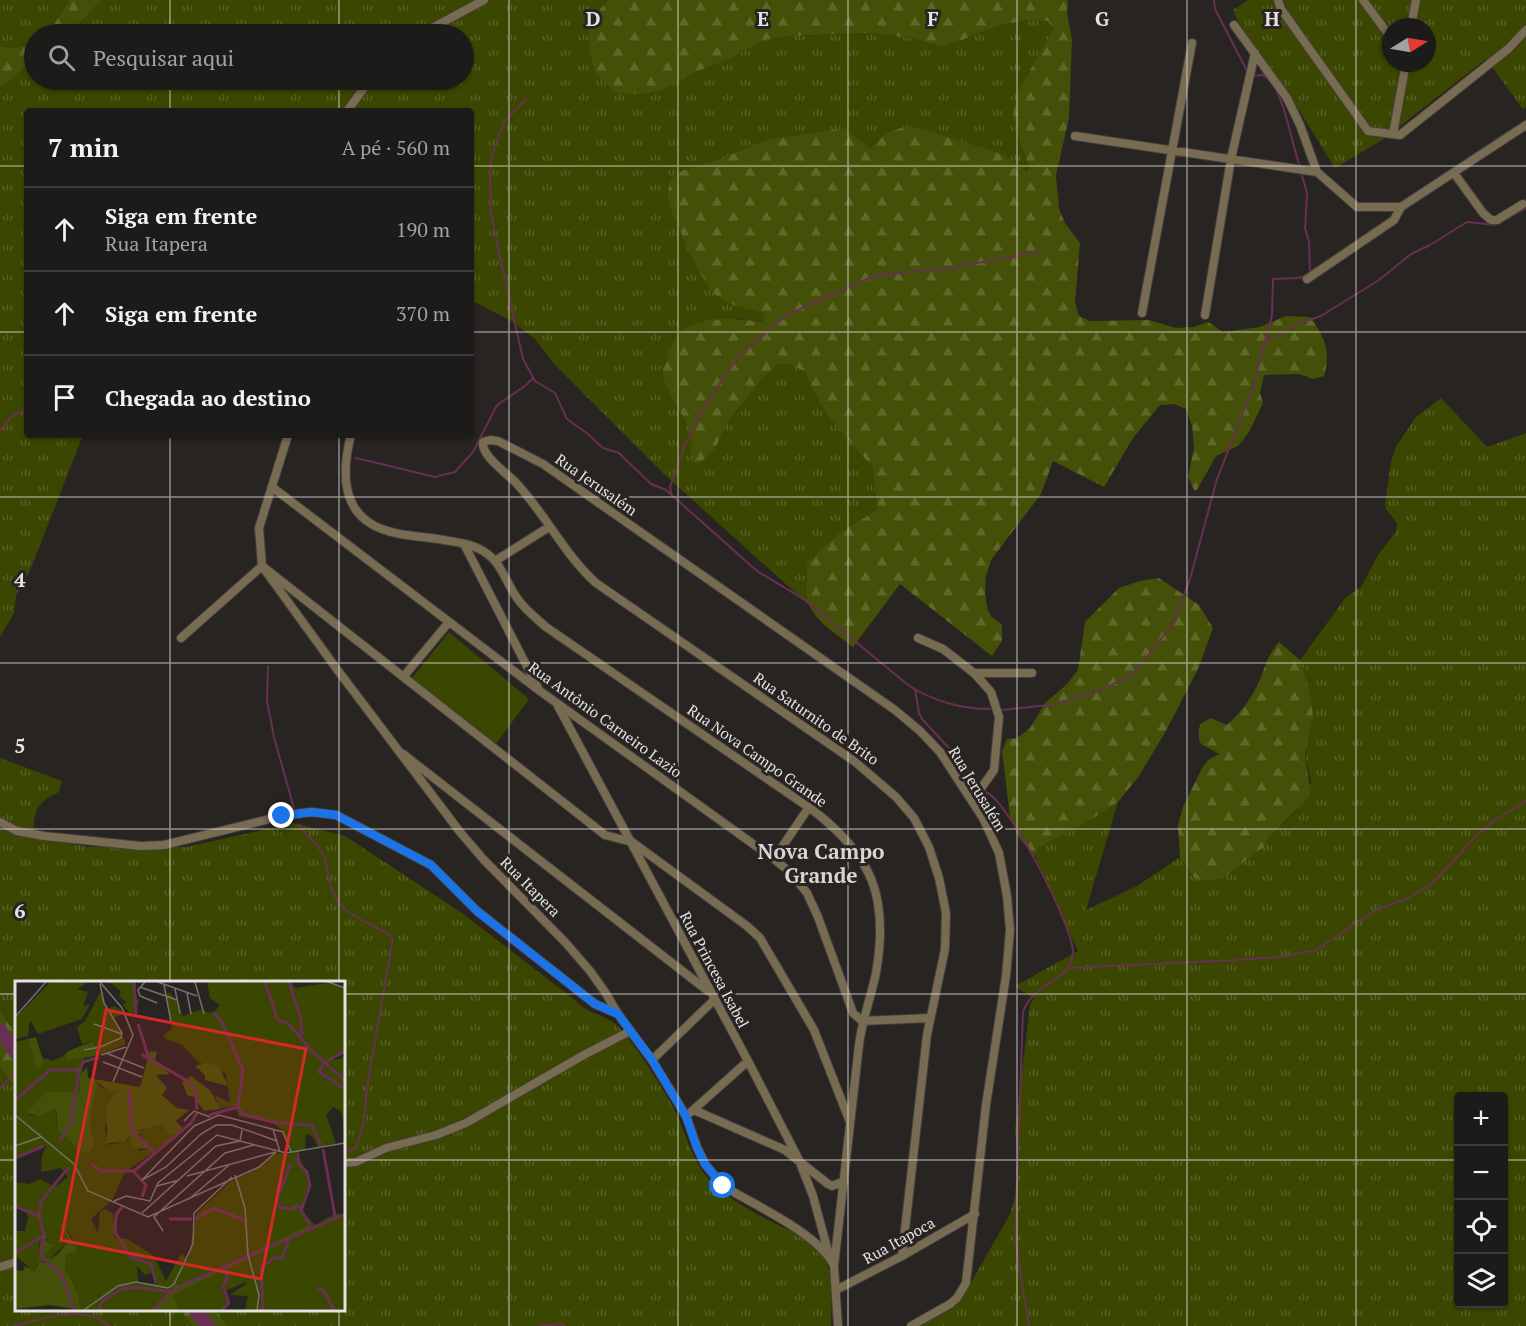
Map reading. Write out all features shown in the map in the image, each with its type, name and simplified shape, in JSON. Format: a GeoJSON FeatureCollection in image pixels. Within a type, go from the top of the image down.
{"type":"FeatureCollection","features":[{"type":"Feature","properties":{"kind":"street"},"geometry":{"type":"LineString","coordinates":[[439,24],[483,0]]}},
{"type":"Feature","properties":{"kind":"street"},"geometry":{"type":"LineString","coordinates":[[1278,0],[1281,9],[1368,131],[1400,135],[1508,49],[1526,30]]}},
{"type":"Feature","properties":{"kind":"street"},"geometry":{"type":"LineString","coordinates":[[1363,0],[1382,26]]}},
{"type":"Feature","properties":{"kind":"street"},"geometry":{"type":"LineString","coordinates":[[1413,18],[1416,0]]}},
{"type":"Feature","properties":{"kind":"street"},"geometry":{"type":"LineString","coordinates":[[1234,25],[1287,98],[1300,125],[1317,172],[1356,207],[1401,207]]}},
{"type":"Feature","properties":{"kind":"street"},"geometry":{"type":"LineString","coordinates":[[1142,313],[1191,43]]}},
{"type":"Feature","properties":{"kind":"street"},"geometry":{"type":"LineString","coordinates":[[1205,315],[1231,159],[1255,53]]}},
{"type":"Feature","properties":{"kind":"street"},"geometry":{"type":"LineString","coordinates":[[1393,134],[1404,72]]}},
{"type":"Feature","properties":{"kind":"street"},"geometry":{"type":"LineString","coordinates":[[349,108],[363,90]]}},
{"type":"Feature","properties":{"kind":"street"},"geometry":{"type":"LineString","coordinates":[[1307,279],[1394,220],[1401,207],[1526,125]]}},
{"type":"Feature","properties":{"kind":"street"},"geometry":{"type":"LineString","coordinates":[[1075,136],[1317,172]]}},
{"type":"Feature","properties":{"kind":"street"},"geometry":{"type":"LineString","coordinates":[[1454,172],[1491,220],[1497,220],[1524,204]]}},
{"type":"Feature","properties":{"kind":"street"},"geometry":{"type":"LineString","coordinates":[[287,438],[259,528],[262,566],[605,835],[632,842],[760,938],[814,1030],[850,1124]]}},
{"type":"Feature","properties":{"kind":"street","name":"Rua Nova Campo Grande"},"geometry":{"type":"LineString","coordinates":[[350,438],[344,470],[346,490],[353,506],[362,518],[374,526],[391,531],[464,544],[483,550],[495,561],[521,603],[546,627],[809,807],[852,844],[866,866],[876,890],[879,912],[877,961],[870,998],[862,1021],[834,1266]]}},
{"type":"Feature","properties":{"kind":"street","name":"Rua Jerusalém"},"geometry":{"type":"LineString","coordinates":[[483,442],[498,441],[543,464],[895,710],[940,752],[972,801],[999,853],[1010,930],[1006,976],[986,1105],[966,1283],[950,1304],[911,1326]]}},
{"type":"Feature","properties":{"kind":"street","name":"Rua Saturnito de Brito"},"geometry":{"type":"LineString","coordinates":[[483,442],[482,448],[486,455],[521,488],[570,556],[596,583],[854,761],[896,797],[914,818],[933,857],[946,913],[945,949],[930,1018],[902,1256]]}},
{"type":"Feature","properties":{"kind":"street","name":"Rua Antônio Carneiro Lazio"},"geometry":{"type":"LineString","coordinates":[[272,487],[556,703],[791,873],[807,893],[854,1013],[862,1021]]}},
{"type":"Feature","properties":{"kind":"street"},"geometry":{"type":"LineString","coordinates":[[495,561],[549,527]]}},
{"type":"Feature","properties":{"kind":"street"},"geometry":{"type":"LineString","coordinates":[[464,544],[540,691]]}},
{"type":"Feature","properties":{"kind":"street"},"geometry":{"type":"LineString","coordinates":[[182,638],[262,566]]}},
{"type":"Feature","properties":{"kind":"street","name":"Rua Itapera"},"geometry":{"type":"LineString","coordinates":[[262,566],[394,747],[460,832],[590,971],[652,1060],[686,1116],[705,1164],[723,1186],[807,1235],[830,1257],[834,1266],[838,1326]]}},
{"type":"Feature","properties":{"kind":"street"},"geometry":{"type":"LineString","coordinates":[[404,676],[449,621]]}},
{"type":"Feature","properties":{"kind":"street"},"geometry":{"type":"LineString","coordinates":[[918,638],[943,649],[974,673],[991,692],[999,717],[993,770],[972,801]]}},
{"type":"Feature","properties":{"kind":"street"},"geometry":{"type":"LineString","coordinates":[[974,673],[1032,674]]}},
{"type":"Feature","properties":{"kind":"street","name":"Rua Princesa Isabel"},"geometry":{"type":"LineString","coordinates":[[556,703],[632,842],[799,1160],[813,1196],[830,1257]]}},
{"type":"Feature","properties":{"kind":"street"},"geometry":{"type":"LineString","coordinates":[[394,747],[712,997],[652,1060]]}},
{"type":"Feature","properties":{"kind":"street"},"geometry":{"type":"LineString","coordinates":[[774,859],[809,807]]}},
{"type":"Feature","properties":{"kind":"street"},"geometry":{"type":"LineString","coordinates":[[0,822],[17,831],[44,836],[141,846],[164,845],[282,816],[311,812],[336,815],[431,865],[477,911],[595,1004],[618,1014]]}},
{"type":"Feature","properties":{"kind":"street"},"geometry":{"type":"LineString","coordinates":[[862,1021],[930,1018]]}},
{"type":"Feature","properties":{"kind":"street"},"geometry":{"type":"LineString","coordinates":[[345,1163],[356,1162],[386,1148],[436,1135],[466,1123],[630,1031]]}},
{"type":"Feature","properties":{"kind":"street"},"geometry":{"type":"LineString","coordinates":[[686,1116],[748,1061]]}},
{"type":"Feature","properties":{"kind":"street"},"geometry":{"type":"LineString","coordinates":[[694,1110],[785,1150],[832,1186],[844,1181]]}},
{"type":"Feature","properties":{"kind":"street","name":"Rua Itapoca"},"geometry":{"type":"LineString","coordinates":[[836,1290],[902,1256],[975,1214]]}},
{"type":"Feature","properties":{"kind":"street"},"geometry":{"type":"LineString","coordinates":[[0,1267],[15,1262]]}},
{"type":"Feature","properties":{"kind":"green space"},"geometry":{"type":"Polygon","coordinates":[[[0,0],[70,0],[54,24],[24,24],[24,46],[13,48],[0,46],[0,0]]]}},
{"type":"Feature","properties":{"kind":"green space"},"geometry":{"type":"Polygon","coordinates":[[[70,0],[101,0],[79,24],[54,24],[70,0]]]}},
{"type":"Feature","properties":{"kind":"green space"},"geometry":{"type":"Polygon","coordinates":[[[101,0],[608,0],[589,22],[695,72],[765,40],[789,36],[871,33],[910,38],[943,47],[1001,25],[1028,20],[1048,21],[1053,30],[1027,74],[1032,176],[925,130],[886,133],[870,148],[854,135],[722,158],[678,172],[670,183],[671,211],[707,284],[718,298],[764,313],[764,322],[736,318],[667,388],[687,421],[693,447],[715,449],[728,421],[761,380],[777,365],[790,364],[804,371],[816,396],[873,468],[877,510],[824,547],[807,562],[806,589],[809,605],[665,475],[554,364],[535,339],[511,321],[474,302],[474,108],[24,108],[24,438],[82,438],[31,568],[16,596],[14,613],[0,637],[0,88],[24,69],[24,90],[474,90],[474,24],[79,24],[101,0]]]}},
{"type":"Feature","properties":{"kind":"green space"},"geometry":{"type":"Polygon","coordinates":[[[608,0],[1068,0],[1067,13],[1072,40],[1069,118],[1056,175],[1059,209],[1065,223],[1080,243],[1075,302],[1079,316],[1090,321],[1149,320],[1176,328],[1194,327],[1208,322],[1223,332],[1260,327],[1286,316],[1310,317],[1320,331],[1327,352],[1324,376],[1314,379],[1299,374],[1264,375],[1260,393],[1263,403],[1249,432],[1238,446],[1216,456],[1197,490],[1194,490],[1188,477],[1194,448],[1192,426],[1186,409],[1174,404],[1160,405],[1133,438],[1104,487],[1053,461],[1041,494],[991,560],[986,576],[985,594],[988,611],[1002,625],[1002,641],[992,656],[900,584],[853,647],[822,623],[809,605],[806,589],[807,562],[841,532],[877,510],[873,468],[830,418],[804,371],[790,364],[777,365],[761,380],[728,421],[715,449],[699,464],[691,461],[692,446],[687,424],[663,375],[674,341],[684,330],[694,324],[717,319],[763,322],[764,314],[719,298],[706,283],[671,211],[668,199],[669,183],[678,172],[767,140],[845,128],[870,148],[886,133],[907,126],[1002,154],[1031,175],[1014,122],[1014,112],[1021,88],[1053,29],[1048,21],[1028,20],[1001,25],[943,47],[910,38],[871,33],[789,36],[765,40],[729,59],[695,72],[661,91],[637,94],[616,93],[595,72],[590,53],[589,22],[608,0]]]}},
{"type":"Feature","properties":{"kind":"green space"},"geometry":{"type":"Polygon","coordinates":[[[1248,0],[1526,0],[1526,107],[1523,109],[1486,59],[1382,140],[1335,168],[1299,110],[1238,22],[1233,10],[1248,0]]]}},
{"type":"Feature","properties":{"kind":"green space"},"geometry":{"type":"Polygon","coordinates":[[[0,46],[24,46],[24,69],[0,88],[0,46]]]}},
{"type":"Feature","properties":{"kind":"green space"},"geometry":{"type":"Polygon","coordinates":[[[1441,398],[1487,447],[1526,433],[1526,1326],[912,1326],[968,1288],[1010,1214],[1015,1197],[1018,1165],[1015,1130],[1030,1005],[1034,999],[1015,986],[1078,951],[1035,856],[1038,848],[1081,826],[1118,802],[1086,910],[1137,886],[1180,857],[1194,878],[1203,881],[1222,879],[1265,846],[1269,837],[1296,811],[1311,782],[1305,754],[1313,718],[1312,701],[1301,659],[1346,597],[1361,587],[1378,555],[1396,532],[1397,523],[1386,509],[1385,504],[1391,461],[1396,447],[1415,418],[1441,398]]]}},
{"type":"Feature","properties":{"kind":"green space"},"geometry":{"type":"Polygon","coordinates":[[[1159,578],[1199,605],[1213,628],[1199,667],[1167,729],[1139,776],[1118,802],[1081,826],[1038,848],[1035,856],[1019,838],[1010,816],[1002,751],[1007,739],[1017,738],[1030,728],[1045,703],[1067,684],[1078,670],[1085,622],[1119,588],[1159,578]]]}},
{"type":"Feature","properties":{"kind":"green space"},"geometry":{"type":"Polygon","coordinates":[[[449,632],[529,699],[496,744],[412,678],[449,632]]]}},
{"type":"Feature","properties":{"kind":"green space"},"geometry":{"type":"Polygon","coordinates":[[[1279,642],[1301,659],[1312,701],[1313,718],[1305,754],[1311,795],[1269,837],[1265,846],[1222,879],[1203,881],[1194,878],[1180,857],[1178,825],[1183,807],[1202,768],[1208,760],[1219,754],[1201,744],[1200,724],[1211,718],[1227,725],[1232,720],[1254,692],[1270,655],[1279,642]]]}},
{"type":"Feature","properties":{"kind":"green space"},"geometry":{"type":"Polygon","coordinates":[[[0,758],[62,781],[59,792],[45,800],[37,809],[33,837],[89,847],[186,847],[294,823],[345,836],[462,913],[583,1007],[621,1029],[663,1090],[674,1109],[691,1151],[709,1180],[746,1208],[805,1239],[824,1258],[831,1282],[831,1326],[228,1326],[217,1311],[345,1311],[345,981],[15,981],[15,1033],[0,1011],[0,758]]]}},
{"type":"Feature","properties":{"kind":"green space"},"geometry":{"type":"Polygon","coordinates":[[[0,1011],[15,1033],[15,1088],[0,1066],[0,1011]]]}},
{"type":"Feature","properties":{"kind":"green space"},"geometry":{"type":"Polygon","coordinates":[[[0,1066],[15,1088],[15,1311],[181,1311],[192,1326],[0,1326],[0,1066]]]}},
{"type":"Feature","properties":{"kind":"green space"},"geometry":{"type":"Polygon","coordinates":[[[181,1311],[217,1311],[228,1326],[192,1326],[181,1311]]]}},
{"type":"Feature","properties":{"kind":"waterway"},"geometry":{"type":"LineString","coordinates":[[1214,0],[1215,9],[1248,73]]}},
{"type":"Feature","properties":{"kind":"waterway"},"geometry":{"type":"LineString","coordinates":[[1253,76],[1262,75],[1276,89],[1300,166]]}},
{"type":"Feature","properties":{"kind":"waterway"},"geometry":{"type":"LineString","coordinates":[[526,99],[504,122],[492,155],[491,211],[523,359],[535,381],[555,393],[567,419],[603,448],[619,453],[651,484],[666,490],[757,571],[805,600],[908,685],[927,696],[948,703],[969,708],[990,709]]}},
{"type":"Feature","properties":{"kind":"waterway"},"geometry":{"type":"LineString","coordinates":[[1301,172],[1307,193],[1305,229],[1309,241],[1310,272]]}},
{"type":"Feature","properties":{"kind":"waterway"},"geometry":{"type":"LineString","coordinates":[[1265,342],[1298,324],[1321,316],[1379,280],[1411,254],[1467,222],[1495,225],[1526,208]]}},
{"type":"Feature","properties":{"kind":"waterway"},"geometry":{"type":"LineString","coordinates":[[672,496],[670,487],[699,415],[741,354],[787,315],[878,275],[951,268],[1042,251]]}},
{"type":"Feature","properties":{"kind":"waterway"},"geometry":{"type":"LineString","coordinates":[[1002,710],[1057,704],[1106,688],[1128,677],[1141,665],[1173,623],[1190,579],[1217,479],[1252,390],[1272,315],[1273,279],[1306,276]]}},
{"type":"Feature","properties":{"kind":"waterway"},"geometry":{"type":"LineString","coordinates":[[356,458],[435,477],[455,472],[473,452],[497,405],[533,378]]}},
{"type":"Feature","properties":{"kind":"waterway"},"geometry":{"type":"LineString","coordinates":[[0,430],[13,415],[24,410]]}},
{"type":"Feature","properties":{"kind":"waterway"},"geometry":{"type":"LineString","coordinates":[[268,666],[267,701],[274,737],[295,812]]}},
{"type":"Feature","properties":{"kind":"waterway"},"geometry":{"type":"LineString","coordinates":[[915,689],[922,719],[963,763],[974,781]]}},
{"type":"Feature","properties":{"kind":"waterway"},"geometry":{"type":"LineString","coordinates":[[986,792],[997,801],[1038,865],[1062,916],[1073,951],[1067,970],[1033,996],[1023,1012],[1015,1238],[1029,1326]]}},
{"type":"Feature","properties":{"kind":"waterway"},"geometry":{"type":"LineString","coordinates":[[1068,968],[1238,960],[1287,956],[1316,950],[1378,909],[1408,898],[1432,884],[1478,834],[1495,820],[1526,801]]}},
{"type":"Feature","properties":{"kind":"waterway"},"geometry":{"type":"LineString","coordinates":[[299,825],[323,855],[332,891],[339,903],[352,914],[393,939],[368,1081],[363,1126],[356,1148],[345,1153]]}},
{"type":"Feature","properties":{"kind":"waterway"},"geometry":{"type":"LineString","coordinates":[[0,1030],[15,1052]]}},
{"type":"Feature","properties":{"kind":"waterway"},"geometry":{"type":"LineString","coordinates":[[0,1088],[15,1073]]}},
{"type":"Feature","properties":{"kind":"waterway"},"geometry":{"type":"LineString","coordinates":[[196,1311],[208,1326]]}},
{"type":"Feature","properties":{"kind":"waterway"},"geometry":{"type":"LineString","coordinates":[[14,1326],[50,1317],[75,1314],[88,1315],[109,1326]]}},
{"type":"Feature","properties":{"kind":"waterway"},"geometry":{"type":"LineString","coordinates":[[540,1326],[561,1324],[565,1326]]}},
{"type":"Feature","properties":{"kind":"district","name":"Nova Campo Grande"},"geometry":{"type":"Point","coordinates":[821,864]}},
{"type":"Feature","properties":{"kind":"route"},"geometry":{"type":"LineString","coordinates":[[282,816],[311,812],[336,815],[431,865],[477,911],[595,1004],[618,1014],[652,1060],[686,1116],[705,1164],[723,1186]]}}]}
